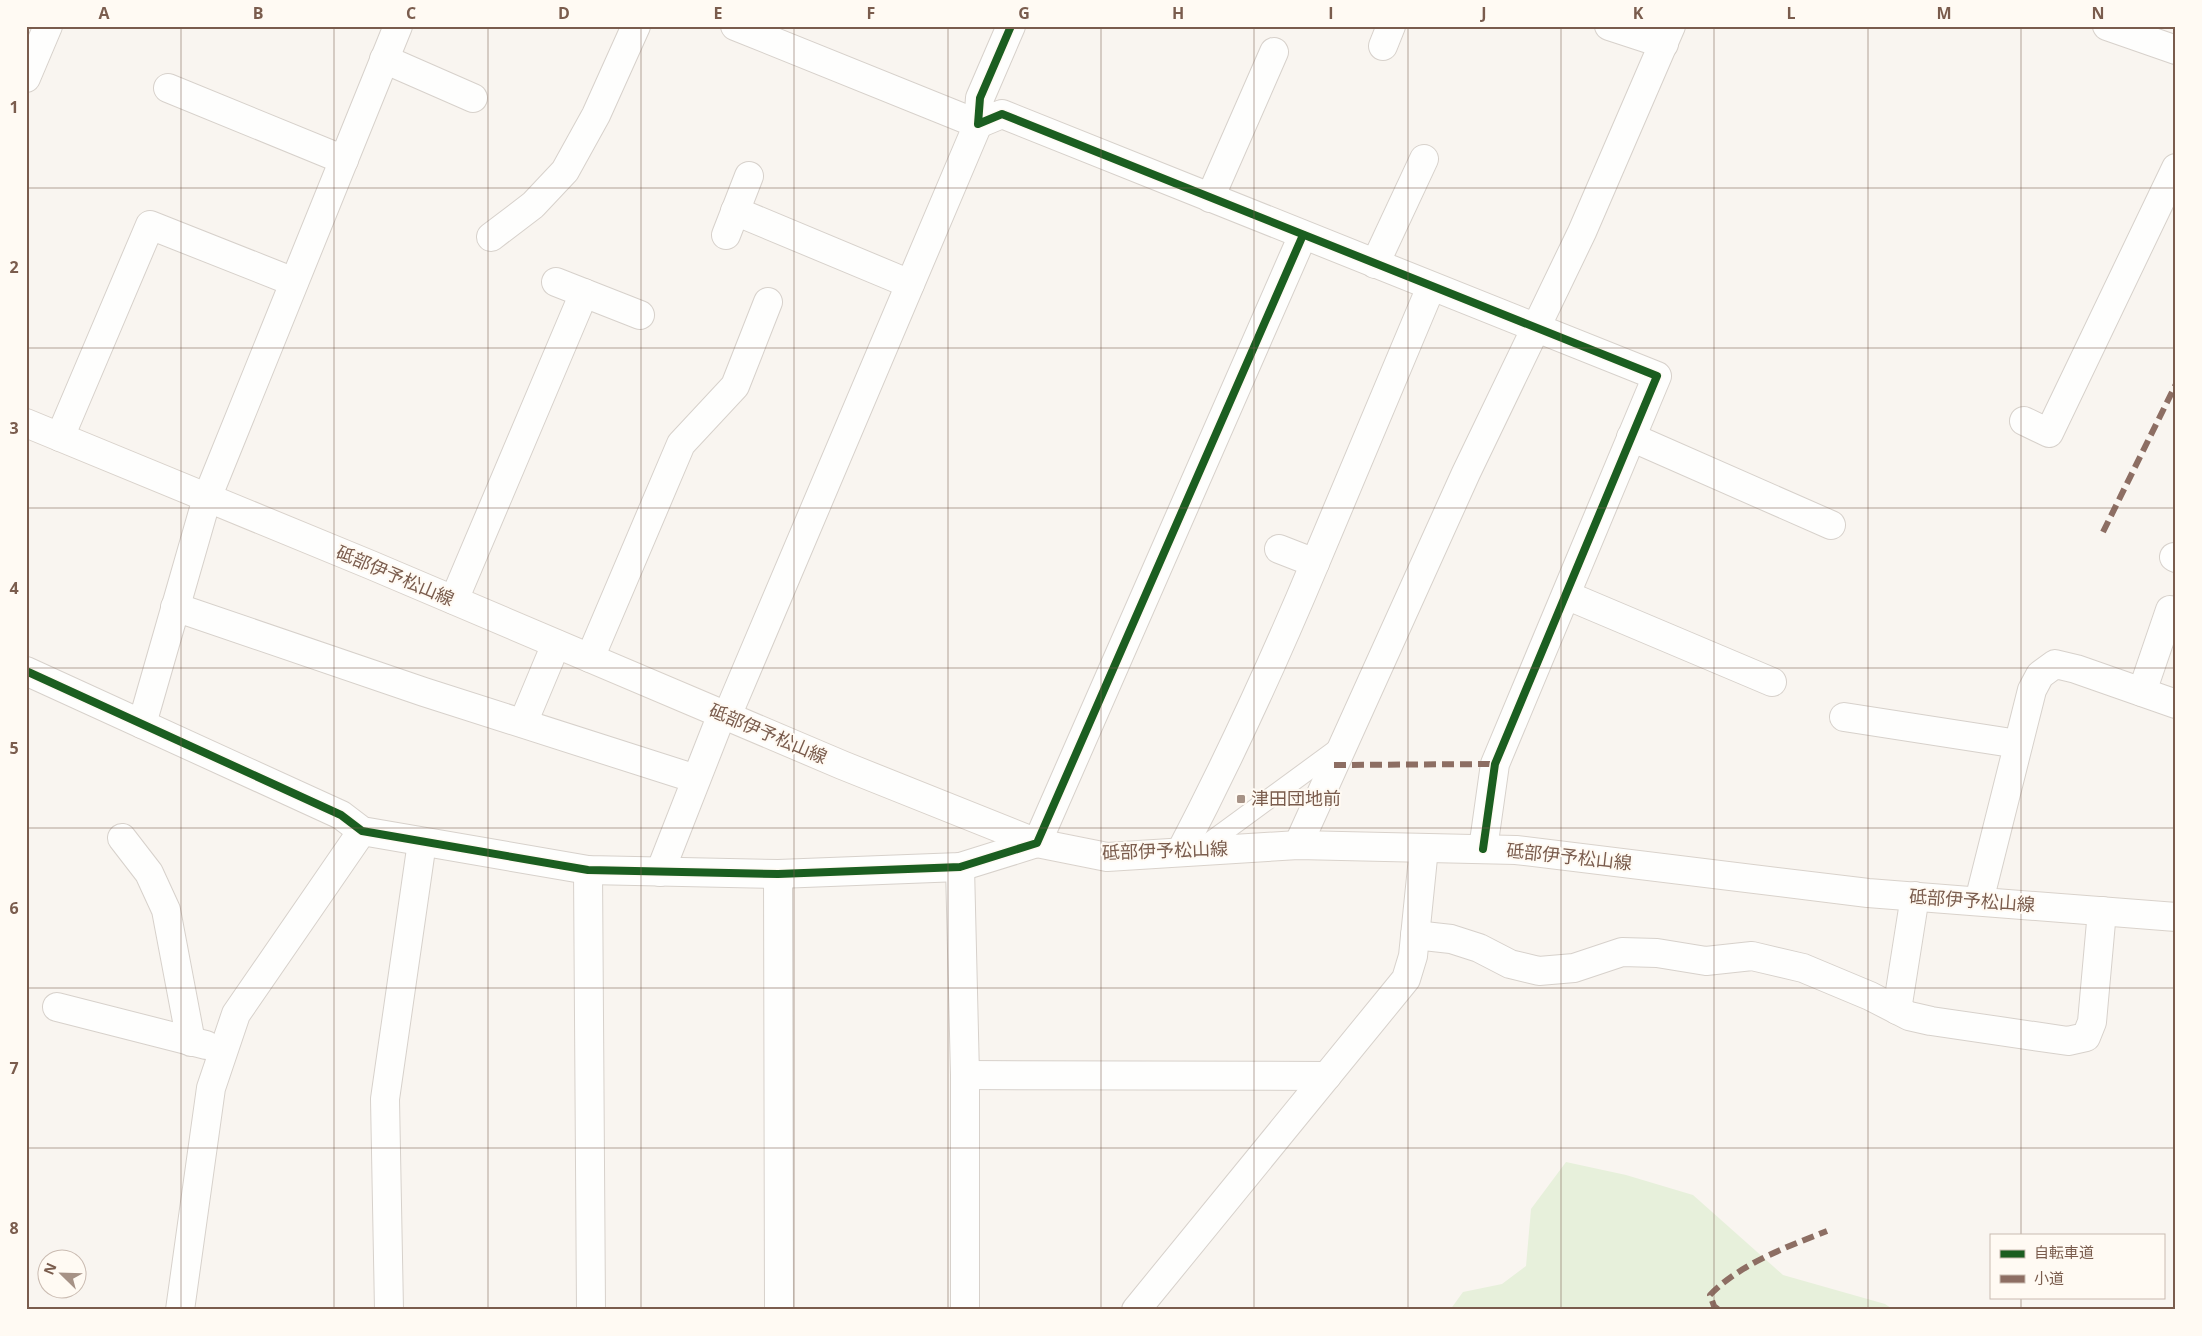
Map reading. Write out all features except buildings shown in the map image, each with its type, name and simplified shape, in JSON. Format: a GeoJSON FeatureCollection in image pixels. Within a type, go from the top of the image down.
{"type":"FeatureCollection","features":[{"type":"Feature","properties":{"kind":"street"},"geometry":{"type":"LineString","coordinates":[[26,78],[48,26]]}},
{"type":"Feature","properties":{"kind":"street"},"geometry":{"type":"LineString","coordinates":[[142,724],[206,498],[398,26]]}},
{"type":"Feature","properties":{"kind":"street"},"geometry":{"type":"LineString","coordinates":[[491,237],[533,205],[565,171],[596,115],[636,26]]}},
{"type":"Feature","properties":{"kind":"street"},"geometry":{"type":"LineString","coordinates":[[735,26],[978,124],[1002,114],[1535,329],[1657,376],[1495,764],[1483,849]]}},
{"type":"Feature","properties":{"kind":"street"},"geometry":{"type":"LineString","coordinates":[[660,872],[696,779],[978,124],[980,98],[1011,26]]}},
{"type":"Feature","properties":{"kind":"street"},"geometry":{"type":"LineString","coordinates":[[1298,845],[1466,473],[1582,232],[1668,35],[1609,26]]}},
{"type":"Feature","properties":{"kind":"street"},"geometry":{"type":"LineString","coordinates":[[2107,26],[2176,50]]}},
{"type":"Feature","properties":{"kind":"street"},"geometry":{"type":"LineString","coordinates":[[1210,198],[1274,52]]}},
{"type":"Feature","properties":{"kind":"street"},"geometry":{"type":"LineString","coordinates":[[384,59],[473,98]]}},
{"type":"Feature","properties":{"kind":"street"},"geometry":{"type":"LineString","coordinates":[[168,88],[344,160]]}},
{"type":"Feature","properties":{"kind":"street"},"geometry":{"type":"LineString","coordinates":[[1375,264],[1424,159]]}},
{"type":"Feature","properties":{"kind":"street"},"geometry":{"type":"LineString","coordinates":[[2024,421],[2049,433],[2176,168]]}},
{"type":"Feature","properties":{"kind":"street"},"geometry":{"type":"LineString","coordinates":[[749,176],[730,223],[910,284]]}},
{"type":"Feature","properties":{"kind":"street"},"geometry":{"type":"LineString","coordinates":[[60,437],[150,225],[294,282]]}},
{"type":"Feature","properties":{"kind":"street"},"geometry":{"type":"LineString","coordinates":[[26,671],[341,815],[362,832],[588,870],[778,874],[960,867],[1037,843],[1303,235]]}},
{"type":"Feature","properties":{"kind":"street"},"geometry":{"type":"LineString","coordinates":[[556,282],[640,315]]}},
{"type":"Feature","properties":{"kind":"street"},"geometry":{"type":"LineString","coordinates":[[1190,851],[1223,772],[1265,682],[1431,287]]}},
{"type":"Feature","properties":{"kind":"street"},"geometry":{"type":"LineString","coordinates":[[454,600],[584,293]]}},
{"type":"Feature","properties":{"kind":"street"},"geometry":{"type":"LineString","coordinates":[[590,658],[681,444],[735,386],[768,302]]}},
{"type":"Feature","properties":{"kind":"street","name":"砥部伊予松山線"},"geometry":{"type":"LineString","coordinates":[[26,423],[454,600],[724,715],[1037,843],[1106,857],[1298,845],[1516,850],[1858,892],[2176,917]]}},
{"type":"Feature","properties":{"kind":"street"},"geometry":{"type":"LineString","coordinates":[[1631,437],[1831,525]]}},
{"type":"Feature","properties":{"kind":"street"},"geometry":{"type":"LineString","coordinates":[[1279,549],[1315,563]]}},
{"type":"Feature","properties":{"kind":"street"},"geometry":{"type":"LineString","coordinates":[[1566,595],[1772,682]]}},
{"type":"Feature","properties":{"kind":"street"},"geometry":{"type":"LineString","coordinates":[[175,607],[696,779]]}},
{"type":"Feature","properties":{"kind":"street"},"geometry":{"type":"LineString","coordinates":[[2142,692],[2170,610]]}},
{"type":"Feature","properties":{"kind":"street"},"geometry":{"type":"LineString","coordinates":[[523,723],[556,644]]}},
{"type":"Feature","properties":{"kind":"street"},"geometry":{"type":"LineString","coordinates":[[1979,901],[2032,690],[2040,675],[2054,664],[2076,669],[2176,704]]}},
{"type":"Feature","properties":{"kind":"street"},"geometry":{"type":"LineString","coordinates":[[1844,717],[2018,744]]}},
{"type":"Feature","properties":{"kind":"street"},"geometry":{"type":"LineString","coordinates":[[180,1310],[211,1088],[236,1014],[362,832]]}},
{"type":"Feature","properties":{"kind":"street"},"geometry":{"type":"LineString","coordinates":[[122,838],[149,873],[166,910],[191,1042]]}},
{"type":"Feature","properties":{"kind":"street"},"geometry":{"type":"LineString","coordinates":[[389,1310],[384,1099],[422,842]]}},
{"type":"Feature","properties":{"kind":"street"},"geometry":{"type":"LineString","coordinates":[[1136,1310],[1406,979],[1412,956],[1424,848]]}},
{"type":"Feature","properties":{"kind":"street"},"geometry":{"type":"LineString","coordinates":[[960,867],[965,1075],[965,1310]]}},
{"type":"Feature","properties":{"kind":"street"},"geometry":{"type":"LineString","coordinates":[[588,870],[591,1310]]}},
{"type":"Feature","properties":{"kind":"street"},"geometry":{"type":"LineString","coordinates":[[778,874],[779,1310]]}},
{"type":"Feature","properties":{"kind":"street"},"geometry":{"type":"LineString","coordinates":[[1897,1010],[1915,896]]}},
{"type":"Feature","properties":{"kind":"street"},"geometry":{"type":"LineString","coordinates":[[1415,934],[1451,939],[1479,948],[1510,964],[1539,971],[1574,968],[1622,952],[1657,953],[1706,961],[1752,956],[1803,968],[1870,996],[1908,1016],[2068,1041],[2086,1037],[2092,1022],[2102,911]]}},
{"type":"Feature","properties":{"kind":"street"},"geometry":{"type":"LineString","coordinates":[[57,1007],[224,1050]]}},
{"type":"Feature","properties":{"kind":"street"},"geometry":{"type":"LineString","coordinates":[[965,1075],[1327,1076]]}},
{"type":"Feature","properties":{"kind":"lane"},"geometry":{"type":"LineString","coordinates":[[1190,851],[1344,744]]}},
{"type":"Feature","properties":{"kind":"green space"},"geometry":{"type":"Polygon","coordinates":[[[1566,1162],[1626,1175],[1693,1195],[1783,1275],[1885,1304],[1894,1310],[1450,1310],[1463,1292],[1502,1284],[1526,1266],[1531,1209],[1566,1162]]]}},
{"type":"Feature","properties":{"kind":"marked path"},"geometry":{"type":"LineString","coordinates":[[2103,532],[2176,384]]}},
{"type":"Feature","properties":{"kind":"marked path"},"geometry":{"type":"LineString","coordinates":[[1334,765],[1495,764]]}},
{"type":"Feature","properties":{"kind":"marked path"},"geometry":{"type":"LineString","coordinates":[[1719,1310],[1714,1306],[1710,1295],[1722,1284],[1765,1257],[1827,1231]]}},
{"type":"Feature","properties":{"kind":"cycle path"},"geometry":{"type":"LineString","coordinates":[[1011,26],[980,98],[978,124],[1002,114],[1657,376],[1495,764],[1483,849]]}},
{"type":"Feature","properties":{"kind":"cycle path"},"geometry":{"type":"LineString","coordinates":[[26,671],[341,815],[362,831],[588,870],[778,874],[960,867],[1037,843],[1303,235]]}},
{"type":"Feature","properties":{"kind":"place","name":"津田団地前"},"geometry":{"type":"Point","coordinates":[1241,799]}}]}
